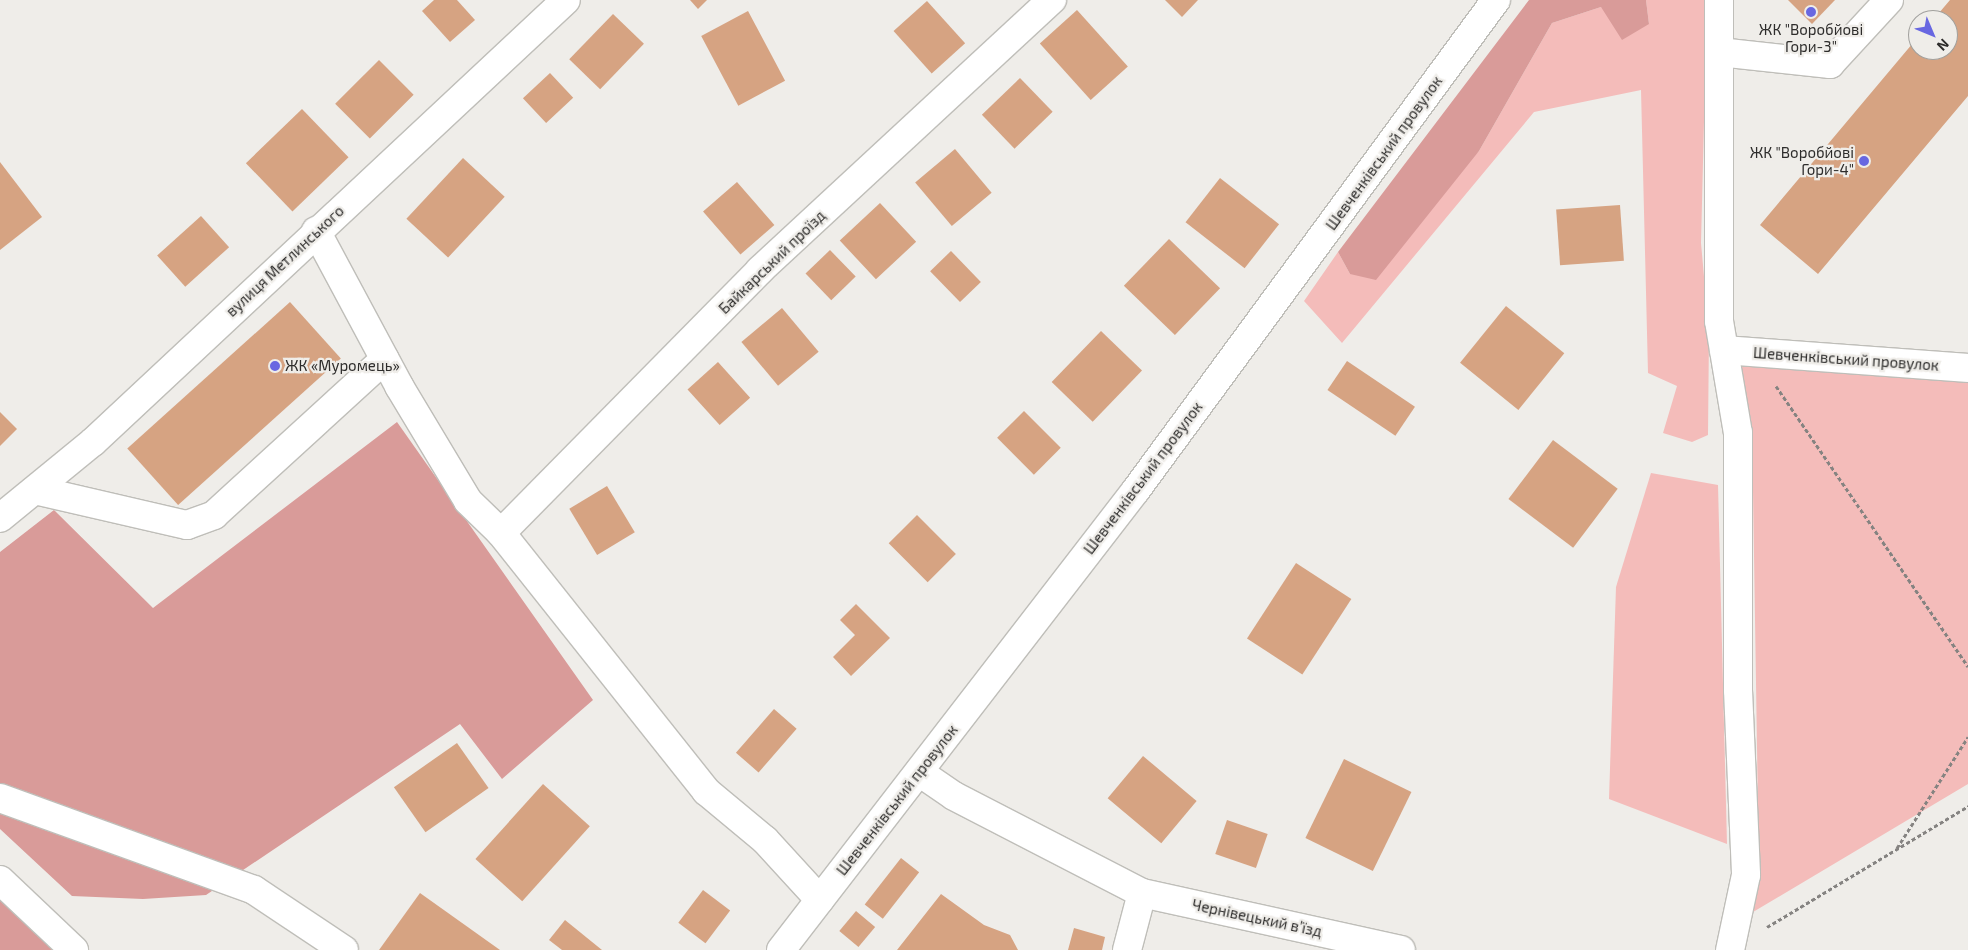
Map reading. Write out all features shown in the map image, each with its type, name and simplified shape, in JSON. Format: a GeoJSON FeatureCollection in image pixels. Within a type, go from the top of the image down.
{"type":"FeatureCollection","features":[{"type":"Feature","properties":{"kind":"street","name":"вулиця Метлинського"},"geometry":{"type":"LineString","coordinates":[[0,518],[93,442],[316,231],[566,0]]}},
{"type":"Feature","properties":{"kind":"street","name":"Байкарський проїзд"},"geometry":{"type":"LineString","coordinates":[[501,533],[760,270],[1052,0]]}},
{"type":"Feature","properties":{"kind":"street","name":"Шевченківський провулок"},"geometry":{"type":"LineString","coordinates":[[782,950],[1136,490],[1496,0]]}},
{"type":"Feature","properties":{"kind":"street"},"geometry":{"type":"LineString","coordinates":[[1719,0],[1719,321],[1738,433],[1738,690],[1746,875],[1730,950]]}},
{"type":"Feature","properties":{"kind":"street"},"geometry":{"type":"LineString","coordinates":[[1719,52],[1830,64],[1889,0]]}},
{"type":"Feature","properties":{"kind":"street"},"geometry":{"type":"LineString","coordinates":[[316,231],[385,359],[468,501],[501,533],[706,791],[766,840],[820,900]]}},
{"type":"Feature","properties":{"kind":"street","name":"Шевченківський провулок"},"geometry":{"type":"LineString","coordinates":[[1724,350],[1968,368]]}},
{"type":"Feature","properties":{"kind":"street"},"geometry":{"type":"LineString","coordinates":[[35,490],[187,525],[214,515],[385,359]]}},
{"type":"Feature","properties":{"kind":"street","name":"Чернівецький вʼїзд"},"geometry":{"type":"LineString","coordinates":[[919,772],[954,796],[1142,893],[1401,950]]}},
{"type":"Feature","properties":{"kind":"street"},"geometry":{"type":"LineString","coordinates":[[0,798],[254,890],[344,950]]}},
{"type":"Feature","properties":{"kind":"street"},"geometry":{"type":"LineString","coordinates":[[0,880],[74,950]]}},
{"type":"Feature","properties":{"kind":"street"},"geometry":{"type":"LineString","coordinates":[[1127,950],[1142,893]]}},
{"type":"Feature","properties":{"kind":"path"},"geometry":{"type":"LineString","coordinates":[[1752,352],[1968,666]]}},
{"type":"Feature","properties":{"kind":"path"},"geometry":{"type":"LineString","coordinates":[[1897,849],[1968,737]]}},
{"type":"Feature","properties":{"kind":"path"},"geometry":{"type":"LineString","coordinates":[[1730,950],[1968,806]]}},
{"type":"Feature","properties":{"kind":"shaded area"},"geometry":{"type":"Polygon","coordinates":[[[1529,0],[1646,0],[1649,24],[1622,40],[1601,7],[1552,23],[1479,151],[1376,280],[1350,274],[1338,252],[1529,0]]]}},
{"type":"Feature","properties":{"kind":"shaded area"},"geometry":{"type":"Polygon","coordinates":[[[1646,0],[1707,0],[1701,243],[1709,332],[1708,435],[1692,442],[1663,433],[1677,386],[1648,373],[1641,90],[1534,112],[1342,343],[1304,301],[1338,252],[1350,274],[1479,151],[1552,23],[1601,7],[1649,24],[1646,0]]]}},
{"type":"Feature","properties":{"kind":"shaded area"},"geometry":{"type":"Polygon","coordinates":[[[1736,363],[1968,380],[1968,784],[1748,915],[1759,875],[1752,427],[1736,363]]]}},
{"type":"Feature","properties":{"kind":"shaded area"},"geometry":{"type":"Polygon","coordinates":[[[397,422],[593,700],[502,779],[460,724],[206,895],[143,899],[72,896],[0,829],[0,552],[54,510],[153,608],[397,422]]]}},
{"type":"Feature","properties":{"kind":"shaded area"},"geometry":{"type":"Polygon","coordinates":[[[1651,473],[1718,485],[1727,844],[1609,799],[1616,587],[1651,473]]]}},
{"type":"Feature","properties":{"kind":"shaded area"},"geometry":{"type":"Polygon","coordinates":[[[0,898],[56,950],[0,950],[0,898]]]}},
{"type":"Feature","properties":{"kind":"building"},"geometry":{"type":"Polygon","coordinates":[[[434,0],[457,0],[475,20],[450,42],[422,11],[434,0]]]}},
{"type":"Feature","properties":{"kind":"building"},"geometry":{"type":"Polygon","coordinates":[[[690,0],[707,0],[698,9],[690,0]]]}},
{"type":"Feature","properties":{"kind":"building"},"geometry":{"type":"Polygon","coordinates":[[[1165,0],[1198,0],[1182,17],[1165,0]]]}},
{"type":"Feature","properties":{"kind":"building","name":"ЖК \"Воробйові Гори-3\""},"geometry":{"type":"Polygon","coordinates":[[[1788,0],[1835,0],[1812,24],[1788,0]]]}},
{"type":"Feature","properties":{"kind":"building","name":"ЖК \"Воробйові Гори-4\""},"geometry":{"type":"Polygon","coordinates":[[[1950,0],[1968,0],[1968,96],[1818,274],[1760,225],[1908,49],[1908,60],[1958,60],[1958,10],[1942,10],[1950,0]]]}},
{"type":"Feature","properties":{"kind":"building"},"geometry":{"type":"Polygon","coordinates":[[[927,1],[965,43],[932,73],[894,31],[927,1]]]}},
{"type":"Feature","properties":{"kind":"building"},"geometry":{"type":"Polygon","coordinates":[[[1077,10],[1128,66],[1091,100],[1040,43],[1077,10]]]}},
{"type":"Feature","properties":{"kind":"building"},"geometry":{"type":"Polygon","coordinates":[[[748,11],[785,81],[738,106],[701,36],[748,11]]]}},
{"type":"Feature","properties":{"kind":"building"},"geometry":{"type":"Polygon","coordinates":[[[613,14],[644,44],[600,89],[569,59],[613,14]]]}},
{"type":"Feature","properties":{"kind":"building"},"geometry":{"type":"Polygon","coordinates":[[[379,60],[414,95],[370,138],[335,104],[379,60]]]}},
{"type":"Feature","properties":{"kind":"building"},"geometry":{"type":"Polygon","coordinates":[[[550,73],[573,98],[546,123],[523,98],[550,73]]]}},
{"type":"Feature","properties":{"kind":"building"},"geometry":{"type":"Polygon","coordinates":[[[1020,78],[1053,112],[1015,149],[982,115],[1020,78]]]}},
{"type":"Feature","properties":{"kind":"building"},"geometry":{"type":"Polygon","coordinates":[[[302,109],[349,157],[292,211],[246,163],[302,109]]]}},
{"type":"Feature","properties":{"kind":"building"},"geometry":{"type":"Polygon","coordinates":[[[955,149],[992,193],[952,226],[915,182],[955,149]]]}},
{"type":"Feature","properties":{"kind":"building"},"geometry":{"type":"Polygon","coordinates":[[[463,158],[505,197],[448,258],[406,219],[463,158]]]}},
{"type":"Feature","properties":{"kind":"building"},"geometry":{"type":"Polygon","coordinates":[[[0,162],[42,217],[0,250],[0,162]]]}},
{"type":"Feature","properties":{"kind":"building"},"geometry":{"type":"Polygon","coordinates":[[[1220,178],[1279,224],[1245,268],[1186,222],[1220,178]]]}},
{"type":"Feature","properties":{"kind":"building"},"geometry":{"type":"Polygon","coordinates":[[[737,182],[774,225],[740,255],[703,212],[737,182]]]}},
{"type":"Feature","properties":{"kind":"building"},"geometry":{"type":"Polygon","coordinates":[[[880,203],[916,242],[876,279],[840,241],[880,203]]]}},
{"type":"Feature","properties":{"kind":"building"},"geometry":{"type":"Polygon","coordinates":[[[1620,205],[1624,261],[1560,265],[1556,209],[1620,205]]]}},
{"type":"Feature","properties":{"kind":"building"},"geometry":{"type":"Polygon","coordinates":[[[201,216],[229,247],[185,287],[157,255],[201,216]]]}},
{"type":"Feature","properties":{"kind":"building"},"geometry":{"type":"Polygon","coordinates":[[[1169,239],[1220,288],[1175,335],[1124,286],[1169,239]]]}},
{"type":"Feature","properties":{"kind":"building"},"geometry":{"type":"Polygon","coordinates":[[[830,250],[856,277],[831,300],[806,274],[830,250]]]}},
{"type":"Feature","properties":{"kind":"building"},"geometry":{"type":"Polygon","coordinates":[[[951,251],[981,282],[960,302],[930,271],[951,251]]]}},
{"type":"Feature","properties":{"kind":"building"},"geometry":{"type":"Polygon","coordinates":[[[290,302],[341,358],[178,505],[127,449],[290,302]]]}},
{"type":"Feature","properties":{"kind":"building"},"geometry":{"type":"Polygon","coordinates":[[[1506,306],[1564,353],[1518,410],[1460,363],[1506,306]]]}},
{"type":"Feature","properties":{"kind":"building"},"geometry":{"type":"Polygon","coordinates":[[[782,308],[819,352],[778,386],[741,342],[782,308]]]}},
{"type":"Feature","properties":{"kind":"building"},"geometry":{"type":"Polygon","coordinates":[[[1101,331],[1142,371],[1093,422],[1052,382],[1101,331]]]}},
{"type":"Feature","properties":{"kind":"building"},"geometry":{"type":"Polygon","coordinates":[[[1347,361],[1415,407],[1395,436],[1327,390],[1347,361]]]}},
{"type":"Feature","properties":{"kind":"building"},"geometry":{"type":"Polygon","coordinates":[[[718,362],[750,398],[720,425],[688,389],[718,362]]]}},
{"type":"Feature","properties":{"kind":"building"},"geometry":{"type":"Polygon","coordinates":[[[1024,411],[1061,448],[1034,475],[997,438],[1024,411]]]}},
{"type":"Feature","properties":{"kind":"building"},"geometry":{"type":"Polygon","coordinates":[[[0,412],[17,429],[0,446],[0,412]]]}},
{"type":"Feature","properties":{"kind":"building"},"geometry":{"type":"Polygon","coordinates":[[[1553,440],[1618,489],[1573,548],[1508,499],[1553,440]]]}},
{"type":"Feature","properties":{"kind":"building"},"geometry":{"type":"Polygon","coordinates":[[[607,486],[635,532],[597,555],[569,509],[607,486]]]}},
{"type":"Feature","properties":{"kind":"building"},"geometry":{"type":"Polygon","coordinates":[[[917,515],[956,554],[928,582],[889,543],[917,515]]]}},
{"type":"Feature","properties":{"kind":"building"},"geometry":{"type":"Polygon","coordinates":[[[1296,563],[1351,599],[1302,674],[1247,638],[1296,563]]]}},
{"type":"Feature","properties":{"kind":"building"},"geometry":{"type":"Polygon","coordinates":[[[856,604],[890,638],[851,676],[833,657],[855,635],[840,620],[856,604]]]}},
{"type":"Feature","properties":{"kind":"building"},"geometry":{"type":"Polygon","coordinates":[[[774,709],[797,729],[759,772],[736,753],[774,709]]]}},
{"type":"Feature","properties":{"kind":"building"},"geometry":{"type":"Polygon","coordinates":[[[457,743],[489,788],[425,832],[394,787],[457,743]]]}},
{"type":"Feature","properties":{"kind":"building"},"geometry":{"type":"Polygon","coordinates":[[[1143,756],[1197,801],[1161,843],[1108,798],[1143,756]]]}},
{"type":"Feature","properties":{"kind":"building"},"geometry":{"type":"Polygon","coordinates":[[[1344,759],[1411,792],[1373,871],[1305,838],[1344,759]]]}},
{"type":"Feature","properties":{"kind":"building"},"geometry":{"type":"Polygon","coordinates":[[[543,784],[590,826],[522,901],[475,859],[543,784]]]}},
{"type":"Feature","properties":{"kind":"building"},"geometry":{"type":"Polygon","coordinates":[[[1227,820],[1268,834],[1256,868],[1215,854],[1227,820]]]}},
{"type":"Feature","properties":{"kind":"building"},"geometry":{"type":"Polygon","coordinates":[[[901,858],[919,872],[883,919],[865,904],[901,858]]]}},
{"type":"Feature","properties":{"kind":"building"},"geometry":{"type":"Polygon","coordinates":[[[703,890],[730,910],[705,943],[678,923],[703,890]]]}},
{"type":"Feature","properties":{"kind":"building"},"geometry":{"type":"Polygon","coordinates":[[[420,893],[500,950],[379,950],[420,893]]]}},
{"type":"Feature","properties":{"kind":"building"},"geometry":{"type":"Polygon","coordinates":[[[941,894],[984,925],[1010,935],[1018,950],[897,950],[941,894]]]}},
{"type":"Feature","properties":{"kind":"building"},"geometry":{"type":"Polygon","coordinates":[[[856,911],[875,927],[858,947],[839,931],[856,911]]]}},
{"type":"Feature","properties":{"kind":"building"},"geometry":{"type":"Polygon","coordinates":[[[565,920],[602,950],[562,950],[549,940],[565,920]]]}},
{"type":"Feature","properties":{"kind":"building"},"geometry":{"type":"Polygon","coordinates":[[[1074,928],[1105,937],[1102,950],[1068,950],[1074,928]]]}},
{"type":"Feature","properties":{"kind":"place","name":"ЖК \"Воробйові Гори-3\""},"geometry":{"type":"Point","coordinates":[1811,12]}},
{"type":"Feature","properties":{"kind":"place","name":"ЖК \"Воробйові Гори-4\""},"geometry":{"type":"Point","coordinates":[1864,161]}},
{"type":"Feature","properties":{"kind":"place","name":"ЖК «Муромець»"},"geometry":{"type":"Point","coordinates":[275,366]}}]}
